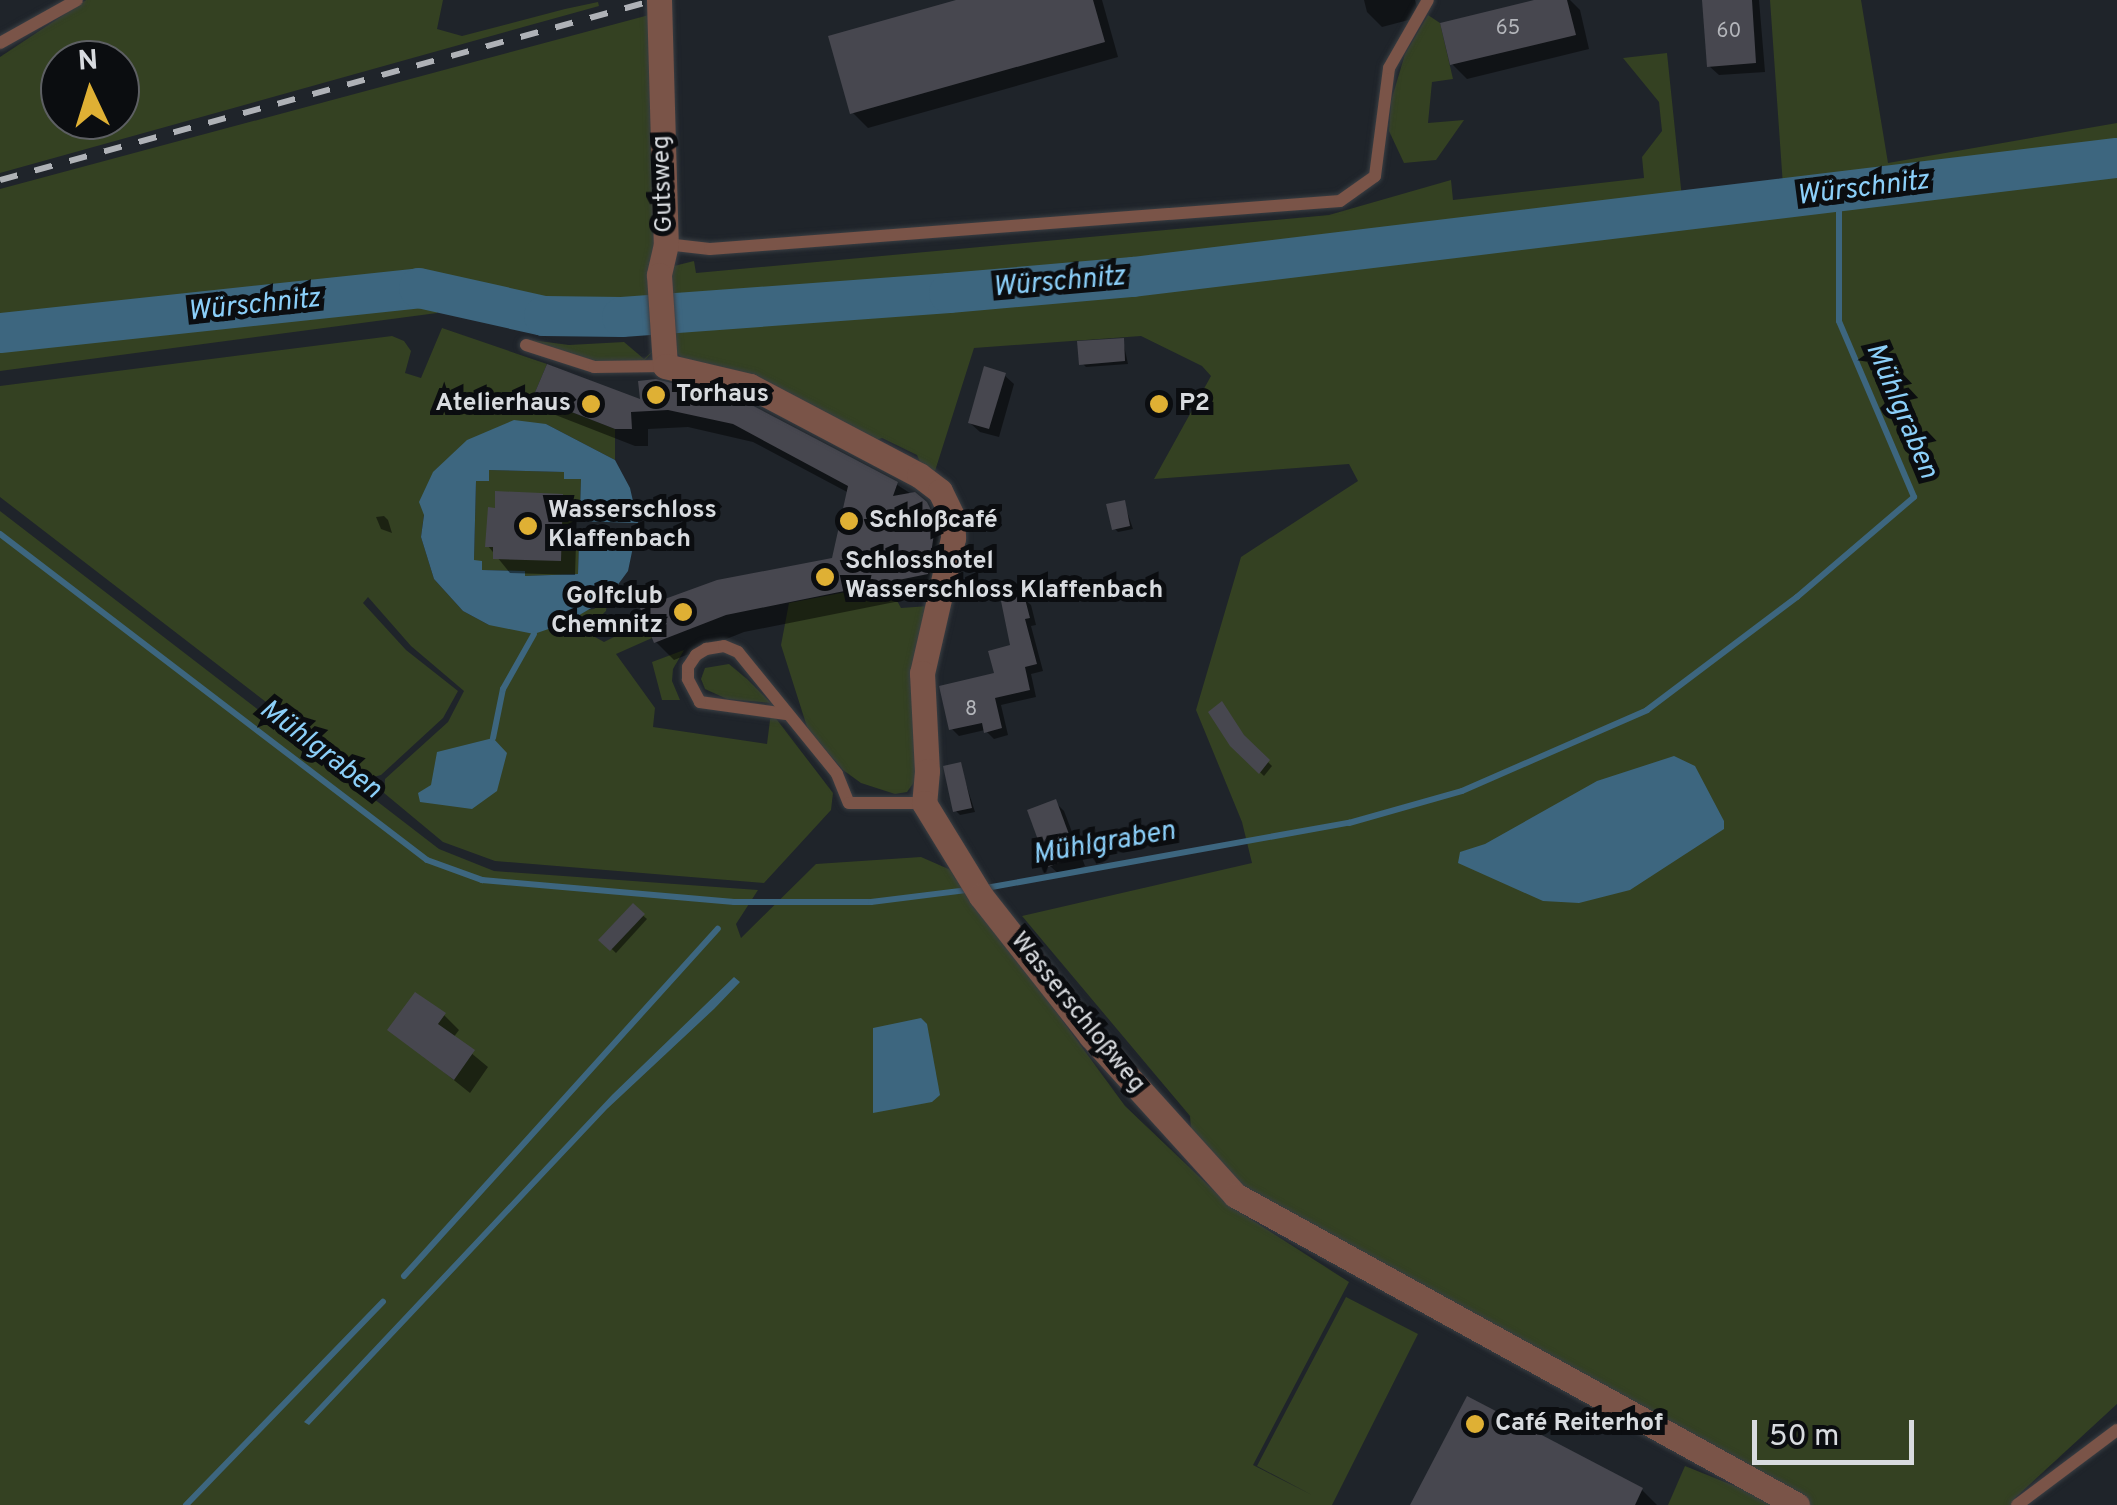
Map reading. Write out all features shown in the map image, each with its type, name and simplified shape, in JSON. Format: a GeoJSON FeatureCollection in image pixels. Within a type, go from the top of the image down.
{"type":"FeatureCollection","features":[{"type":"Feature","properties":{"kind":"street","name":"Gutsweg"},"geometry":{"type":"LineString","coordinates":[[659,0],[666,244],[659,275],[665,357]]}},
{"type":"Feature","properties":{"kind":"street"},"geometry":{"type":"LineString","coordinates":[[665,357],[750,386],[919,475],[940,491],[952,516],[953,538],[922,672],[927,771],[924,803]]}},
{"type":"Feature","properties":{"kind":"street","name":"Wasserschloßweg"},"geometry":{"type":"LineString","coordinates":[[924,803],[978,890],[1092,1036],[1234,1196],[1798,1505]]}},
{"type":"Feature","properties":{"kind":"lane"},"geometry":{"type":"LineString","coordinates":[[0,43],[77,0]]}},
{"type":"Feature","properties":{"kind":"lane"},"geometry":{"type":"LineString","coordinates":[[666,244],[710,249],[1340,201],[1375,176],[1390,68],[1418,10],[1428,0]]}},
{"type":"Feature","properties":{"kind":"lane"},"geometry":{"type":"LineString","coordinates":[[526,346],[594,367],[665,357]]}},
{"type":"Feature","properties":{"kind":"lane"},"geometry":{"type":"LineString","coordinates":[[786,714],[700,702],[688,679],[688,667],[696,655],[706,650],[724,646],[738,652],[837,774],[850,804],[924,803]]}},
{"type":"Feature","properties":{"kind":"lane"},"geometry":{"type":"LineString","coordinates":[[2017,1505],[2117,1430]]}},
{"type":"Feature","properties":{"kind":"green space"},"geometry":{"type":"Polygon","coordinates":[[[86,0],[443,0],[437,29],[462,36],[598,2],[599,6],[140,134],[140,40],[40,40],[40,140],[118,140],[0,173],[0,57],[86,0]]]}},
{"type":"Feature","properties":{"kind":"green space"},"geometry":{"type":"Polygon","coordinates":[[[1770,0],[1861,0],[1888,163],[2117,123],[2117,1404],[2015,1498],[2027,1505],[1804,1505],[1237,1194],[1192,1141],[1190,1116],[1022,916],[1252,863],[1242,822],[1196,710],[1241,557],[1358,481],[1349,464],[1154,479],[1211,376],[1202,366],[1141,336],[974,348],[935,471],[920,462],[917,455],[882,438],[871,442],[682,358],[675,351],[667,274],[674,266],[694,261],[696,273],[1329,215],[1451,180],[1453,200],[1644,178],[1642,157],[1662,131],[1659,102],[1623,58],[1667,53],[1682,198],[1783,186],[1770,0]]]}},
{"type":"Feature","properties":{"kind":"green space"},"geometry":{"type":"Polygon","coordinates":[[[649,15],[659,244],[650,260],[652,303],[551,301],[418,281],[349,283],[0,327],[0,189],[649,15]]]}},
{"type":"Feature","properties":{"kind":"green space"},"geometry":{"type":"Polygon","coordinates":[[[1428,15],[1440,23],[1453,79],[1432,82],[1428,123],[1464,120],[1436,160],[1404,163],[1389,131],[1391,101],[1405,54],[1428,15]]]}},
{"type":"Feature","properties":{"kind":"green space"},"geometry":{"type":"Polygon","coordinates":[[[418,295],[440,300],[437,313],[0,371],[0,341],[418,295]]]}},
{"type":"Feature","properties":{"kind":"green space"},"geometry":{"type":"Polygon","coordinates":[[[442,328],[547,364],[533,397],[615,429],[615,460],[546,424],[424,514],[421,537],[434,579],[463,611],[489,625],[594,609],[608,598],[606,611],[592,624],[595,637],[604,642],[646,621],[652,638],[616,654],[655,708],[653,727],[767,744],[771,712],[833,793],[831,810],[764,883],[495,861],[443,842],[384,793],[385,779],[448,722],[464,691],[411,646],[368,597],[363,603],[406,650],[458,691],[443,718],[381,775],[366,779],[0,497],[0,386],[392,336],[404,341],[411,351],[405,373],[421,378],[442,328]]]}},
{"type":"Feature","properties":{"kind":"green space"},"geometry":{"type":"Polygon","coordinates":[[[531,340],[569,345],[624,342],[644,359],[656,348],[644,361],[596,363],[531,340]]]}},
{"type":"Feature","properties":{"kind":"green space"},"geometry":{"type":"Polygon","coordinates":[[[489,470],[565,472],[581,479],[578,574],[525,576],[524,571],[481,570],[474,560],[476,481],[489,470]]]}},
{"type":"Feature","properties":{"kind":"green space"},"geometry":{"type":"Polygon","coordinates":[[[0,511],[439,849],[494,871],[758,890],[736,924],[741,938],[816,864],[921,857],[953,871],[1125,1106],[1230,1206],[1349,1282],[1253,1465],[1312,1495],[1257,1466],[1346,1297],[1418,1334],[1332,1505],[0,1505],[0,511]]]}},
{"type":"Feature","properties":{"kind":"green space"},"geometry":{"type":"Polygon","coordinates":[[[888,584],[901,608],[929,606],[917,778],[907,792],[895,794],[861,783],[843,770],[808,730],[781,645],[789,603],[888,584]]]}},
{"type":"Feature","properties":{"kind":"green space"},"geometry":{"type":"Polygon","coordinates":[[[684,650],[673,669],[672,681],[680,700],[662,700],[652,662],[684,650]]]}},
{"type":"Feature","properties":{"kind":"green space"},"geometry":{"type":"Polygon","coordinates":[[[729,664],[771,703],[727,699],[705,689],[701,679],[705,668],[729,664]]]}},
{"type":"Feature","properties":{"kind":"green space"},"geometry":{"type":"Polygon","coordinates":[[[1685,1466],[1782,1505],[1668,1505],[1685,1466]]]}},
{"type":"Feature","properties":{"kind":"water"},"geometry":{"type":"Polygon","coordinates":[[[514,420],[546,424],[615,460],[630,488],[638,523],[628,571],[608,598],[566,623],[534,634],[489,625],[463,611],[434,579],[421,537],[424,515],[419,502],[433,472],[467,440],[514,420]],[[489,470],[489,481],[476,481],[474,560],[482,561],[482,570],[525,571],[525,576],[578,574],[581,479],[564,479],[564,472],[489,470]]]}},
{"type":"Feature","properties":{"kind":"water"},"geometry":{"type":"Polygon","coordinates":[[[493,738],[507,753],[497,791],[472,809],[420,802],[418,793],[431,785],[437,752],[493,738]]]}},
{"type":"Feature","properties":{"kind":"water"},"geometry":{"type":"Polygon","coordinates":[[[1674,756],[1695,766],[1724,821],[1724,829],[1630,890],[1579,903],[1543,901],[1458,863],[1460,852],[1485,844],[1597,781],[1674,756]]]}},
{"type":"Feature","properties":{"kind":"water"},"geometry":{"type":"Polygon","coordinates":[[[734,977],[740,982],[714,1009],[607,1109],[309,1425],[304,1422],[612,1095],[734,977]]]}},
{"type":"Feature","properties":{"kind":"water"},"geometry":{"type":"Polygon","coordinates":[[[921,1018],[927,1024],[940,1095],[932,1102],[873,1113],[873,1028],[921,1018]]]}},
{"type":"Feature","properties":{"kind":"pier"},"geometry":{"type":"Polygon","coordinates":[[[575,521],[638,523],[637,539],[575,537],[575,521]]]}},
{"type":"Feature","properties":{"kind":"building"},"geometry":{"type":"Polygon","coordinates":[[[956,0],[1093,0],[1105,42],[850,114],[828,36],[956,0]]]}},
{"type":"Feature","properties":{"kind":"building"},"geometry":{"type":"Polygon","coordinates":[[[1534,0],[1567,0],[1576,35],[1450,65],[1440,23],[1534,0]]]}},
{"type":"Feature","properties":{"kind":"building"},"geometry":{"type":"Polygon","coordinates":[[[1702,0],[1752,0],[1756,63],[1707,67],[1702,0]]]}},
{"type":"Feature","properties":{"kind":"building"},"geometry":{"type":"Polygon","coordinates":[[[1124,338],[1125,361],[1079,365],[1077,341],[1124,338]]]}},
{"type":"Feature","properties":{"kind":"building"},"geometry":{"type":"Polygon","coordinates":[[[547,364],[640,399],[638,381],[656,379],[744,401],[898,482],[893,496],[915,492],[927,502],[936,520],[928,574],[726,615],[654,643],[640,608],[717,580],[832,558],[848,486],[733,424],[668,410],[631,412],[632,429],[615,429],[533,397],[547,364]]]}},
{"type":"Feature","properties":{"kind":"building"},"geometry":{"type":"Polygon","coordinates":[[[984,366],[1006,373],[989,429],[968,423],[984,366]]]}},
{"type":"Feature","properties":{"kind":"building","name":"Wasserschloss Klaffenbach"},"geometry":{"type":"Polygon","coordinates":[[[495,491],[563,494],[561,561],[493,559],[493,547],[485,547],[488,507],[495,508],[495,491]]]}},
{"type":"Feature","properties":{"kind":"building"},"geometry":{"type":"Polygon","coordinates":[[[1125,500],[1130,526],[1112,530],[1106,504],[1125,500]]]}},
{"type":"Feature","properties":{"kind":"building"},"geometry":{"type":"Polygon","coordinates":[[[1024,595],[1030,618],[1025,619],[1037,664],[1025,667],[1030,690],[995,698],[1002,728],[984,733],[982,723],[949,730],[939,686],[994,673],[988,651],[1010,645],[1001,601],[1024,595]]]}},
{"type":"Feature","properties":{"kind":"building"},"geometry":{"type":"Polygon","coordinates":[[[1222,701],[1244,735],[1270,760],[1259,774],[1230,746],[1208,712],[1222,701]]]}},
{"type":"Feature","properties":{"kind":"building"},"geometry":{"type":"Polygon","coordinates":[[[961,762],[972,808],[953,812],[943,766],[961,762]]]}},
{"type":"Feature","properties":{"kind":"building"},"geometry":{"type":"Polygon","coordinates":[[[1056,799],[1077,856],[1048,867],[1027,810],[1056,799]]]}},
{"type":"Feature","properties":{"kind":"building"},"geometry":{"type":"Polygon","coordinates":[[[633,903],[645,914],[610,951],[598,940],[633,903]]]}},
{"type":"Feature","properties":{"kind":"building"},"geometry":{"type":"Polygon","coordinates":[[[415,992],[446,1013],[438,1024],[475,1050],[454,1080],[387,1030],[415,992]]]}},
{"type":"Feature","properties":{"kind":"building"},"geometry":{"type":"Polygon","coordinates":[[[1467,1396],[1643,1488],[1635,1505],[1410,1505],[1467,1396]]]}},
{"type":"Feature","properties":{"kind":"waterway","name":"Würschnitz"},"geometry":{"type":"LineString","coordinates":[[0,333],[419,288],[544,316],[622,317],[949,293],[1133,277],[2117,158]]}},
{"type":"Feature","properties":{"kind":"waterway","name":"Mühlgraben"},"geometry":{"type":"LineString","coordinates":[[986,888],[1349,823],[1462,791],[1647,710],[1797,597],[1914,497],[1839,321],[1839,192]]}},
{"type":"Feature","properties":{"kind":"waterway","name":"Mühlgraben"},"geometry":{"type":"LineString","coordinates":[[0,534],[427,860],[482,880],[734,902],[871,902],[968,890]]}},
{"type":"Feature","properties":{"kind":"waterway"},"geometry":{"type":"LineString","coordinates":[[493,738],[503,689],[534,634]]}},
{"type":"Feature","properties":{"kind":"waterway"},"geometry":{"type":"LineString","coordinates":[[404,1276],[718,929]]}},
{"type":"Feature","properties":{"kind":"waterway"},"geometry":{"type":"LineString","coordinates":[[186,1505],[383,1302]]}},
{"type":"Feature","properties":{"kind":"railway"},"geometry":{"type":"LineString","coordinates":[[0,180],[655,0]]}},
{"type":"Feature","properties":{"kind":"place","name":"Torhaus"},"geometry":{"type":"Point","coordinates":[656,395]}},
{"type":"Feature","properties":{"kind":"place","name":"Atelierhaus"},"geometry":{"type":"Point","coordinates":[591,404]}},
{"type":"Feature","properties":{"kind":"place","name":"P2"},"geometry":{"type":"Point","coordinates":[1159,404]}},
{"type":"Feature","properties":{"kind":"place","name":"Schloßcafé"},"geometry":{"type":"Point","coordinates":[849,521]}},
{"type":"Feature","properties":{"kind":"place","name":"Wasserschloss Klaffenbach"},"geometry":{"type":"Point","coordinates":[528,526]}},
{"type":"Feature","properties":{"kind":"place","name":"Schlosshotel Wasserschloss Klaffenbach"},"geometry":{"type":"Point","coordinates":[825,577]}},
{"type":"Feature","properties":{"kind":"place","name":"Golfclub Chemnitz"},"geometry":{"type":"Point","coordinates":[683,612]}},
{"type":"Feature","properties":{"kind":"place","name":"Café Reiterhof"},"geometry":{"type":"Point","coordinates":[1475,1424]}}]}
